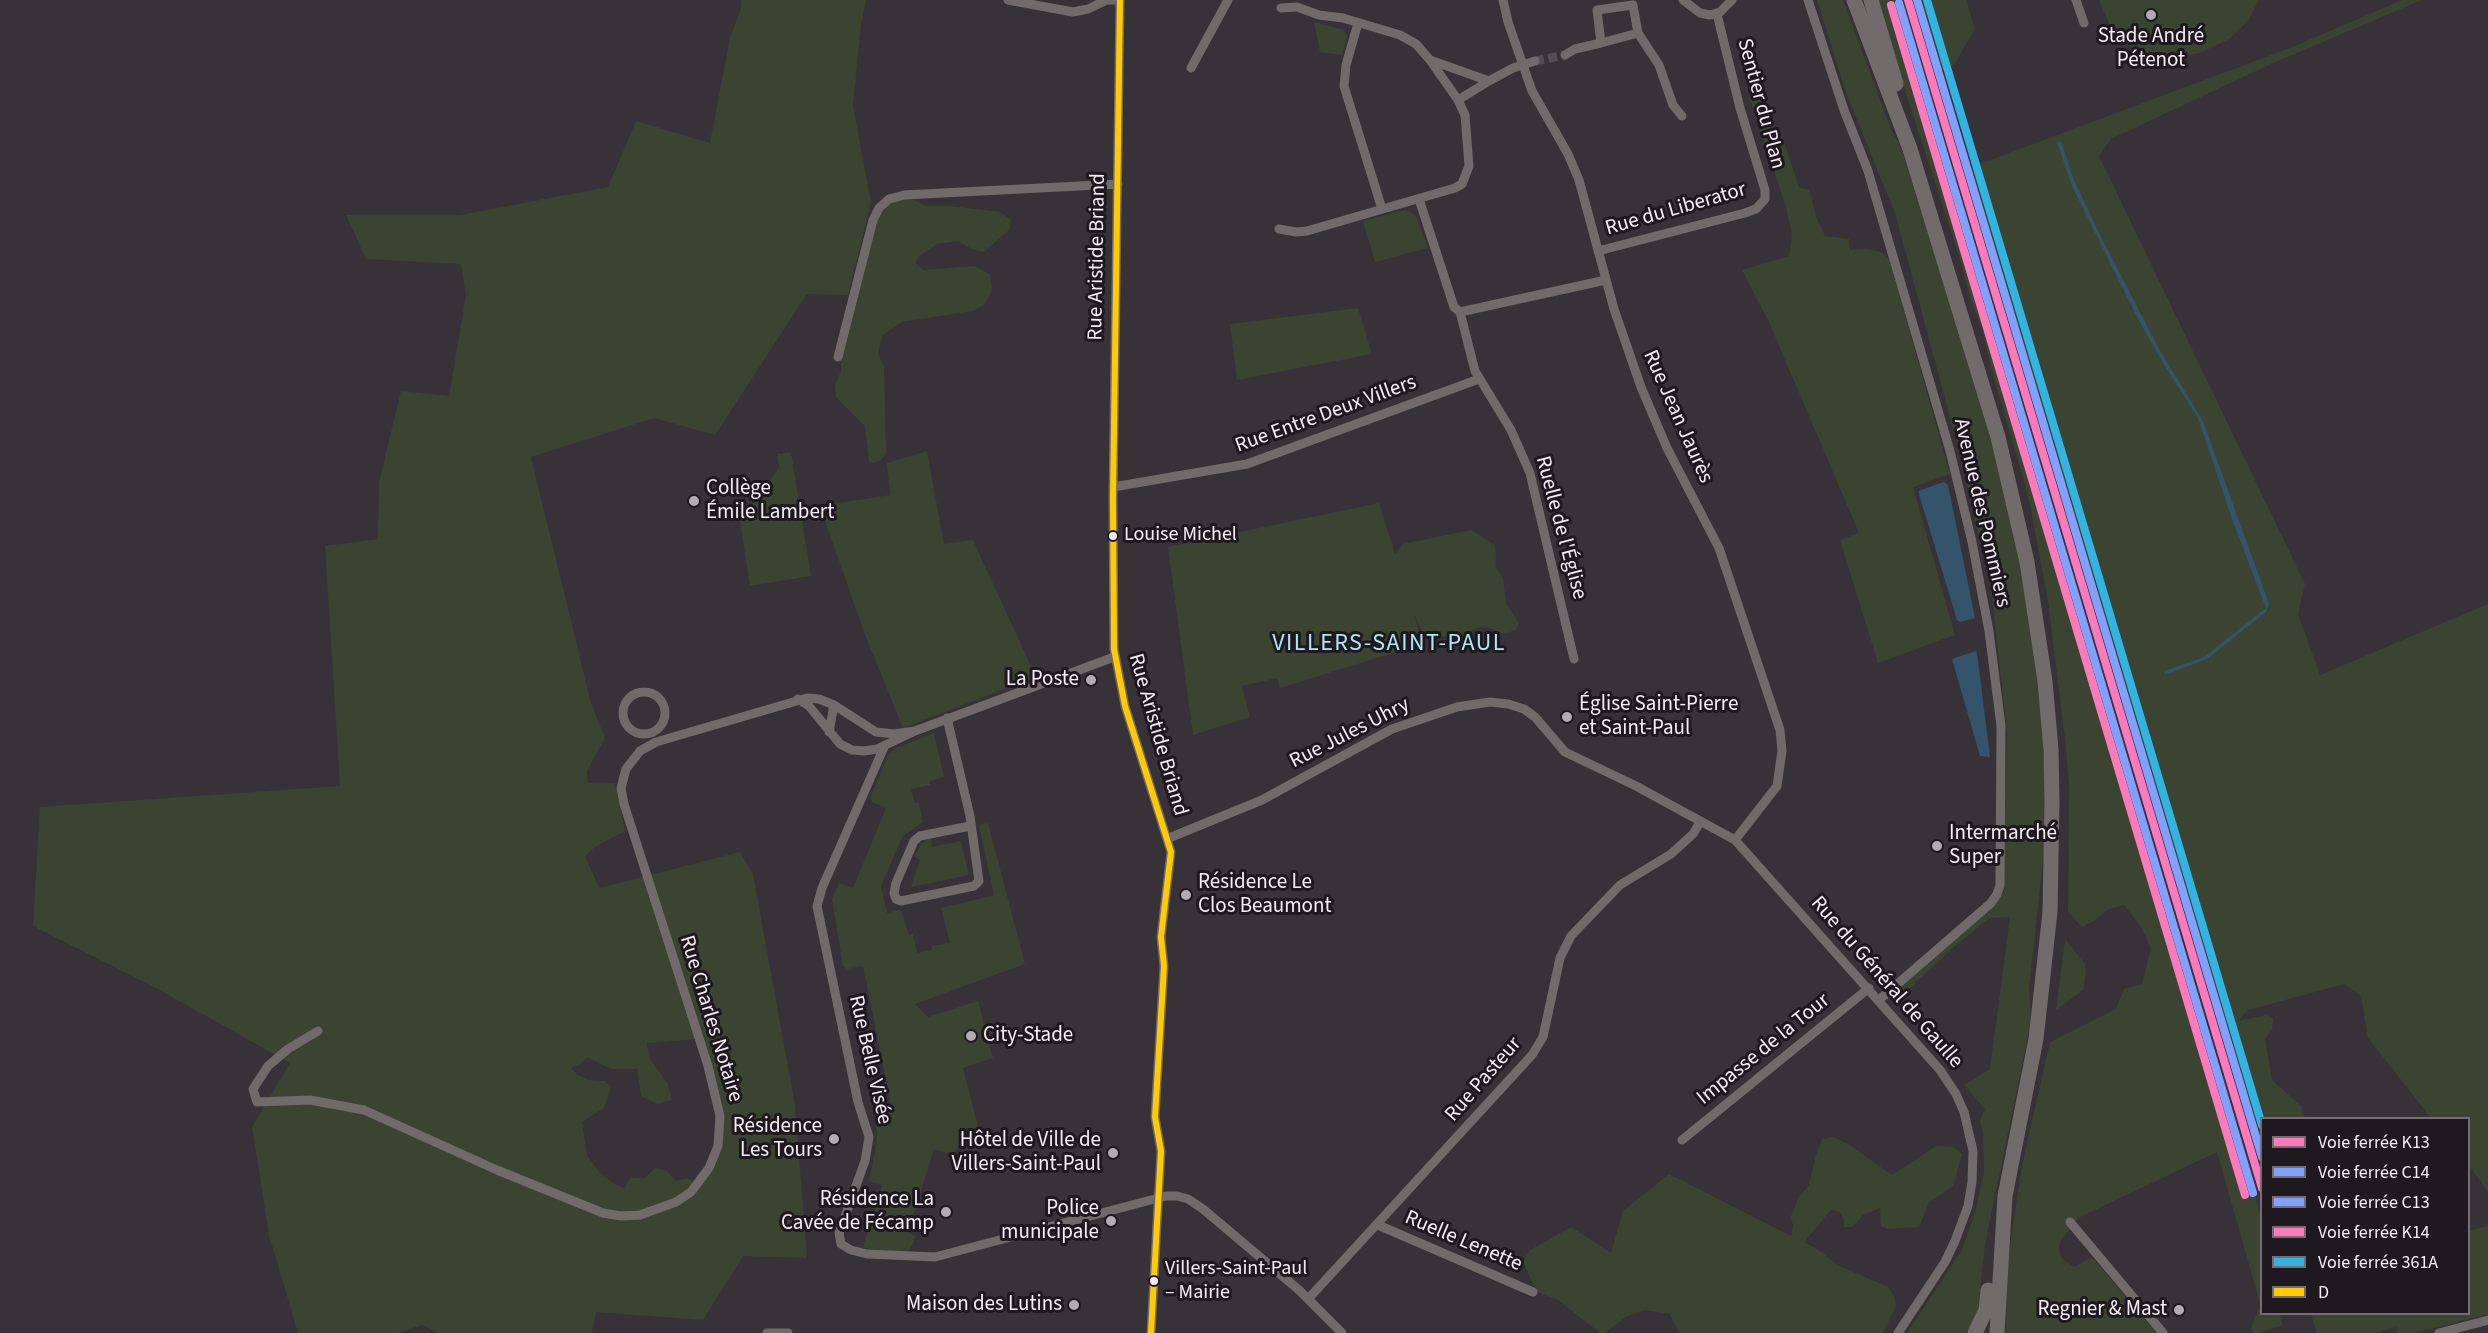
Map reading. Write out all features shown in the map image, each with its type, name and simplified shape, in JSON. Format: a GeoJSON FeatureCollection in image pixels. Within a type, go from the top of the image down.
{"type":"FeatureCollection","features":[{"type":"Feature","properties":{"kind":"main road"},"geometry":{"type":"LineString","coordinates":[[1854,0],[1910,149],[1972,349],[2014,501],[2031,580],[2045,681],[2051,750],[2051,888],[2044,980],[2036,1039],[2016,1134],[1997,1204],[1986,1310],[1976,1333]]}},
{"type":"Feature","properties":{"kind":"main road"},"geometry":{"type":"LineString","coordinates":[[1871,0],[1900,99],[1910,149]]}},
{"type":"Feature","properties":{"kind":"main road"},"geometry":{"type":"LineString","coordinates":[[1997,1333],[2003,1223],[2016,1134]]}},
{"type":"Feature","properties":{"kind":"street"},"geometry":{"type":"LineString","coordinates":[[1008,0],[1073,12],[1088,9],[1107,0],[1120,0]]}},
{"type":"Feature","properties":{"kind":"street","name":"Rue Aristide Briand"},"geometry":{"type":"LineString","coordinates":[[1120,0],[1113,487],[1114,657],[1125,706],[1168,838],[1171,860],[1161,937],[1164,966],[1155,1117],[1161,1145],[1151,1333]]}},
{"type":"Feature","properties":{"kind":"street"},"geometry":{"type":"LineString","coordinates":[[1191,68],[1228,0]]}},
{"type":"Feature","properties":{"kind":"street","name":"Rue Jean Jaurès"},"geometry":{"type":"LineString","coordinates":[[1503,0],[1522,64],[1543,112],[1568,153],[1579,180],[1606,280],[1634,369],[1660,433],[1722,556],[1782,736],[1777,786],[1735,840]]}},
{"type":"Feature","properties":{"kind":"street"},"geometry":{"type":"LineString","coordinates":[[1683,0],[1705,14],[1718,14],[1731,0]]}},
{"type":"Feature","properties":{"kind":"street","name":"Avenue des Pommiers"},"geometry":{"type":"LineString","coordinates":[[1808,0],[1844,110],[1868,171],[1950,451],[1972,542],[1989,631],[2001,726],[2000,885],[1997,894],[1991,903],[1879,1000]]}},
{"type":"Feature","properties":{"kind":"street"},"geometry":{"type":"LineString","coordinates":[[2076,0],[2084,23]]}},
{"type":"Feature","properties":{"kind":"street"},"geometry":{"type":"LineString","coordinates":[[1601,43],[1597,10],[1633,5],[1638,33],[1659,65],[1673,105],[1682,116]]}},
{"type":"Feature","properties":{"kind":"street"},"geometry":{"type":"LineString","coordinates":[[1279,229],[1301,232],[1455,188],[1462,184],[1469,166],[1466,115],[1430,60],[1416,44],[1407,38],[1358,23],[1319,15],[1297,7],[1281,8]]}},
{"type":"Feature","properties":{"kind":"street","name":"Sentier du Plan"},"geometry":{"type":"LineString","coordinates":[[1718,14],[1740,108],[1765,190],[1763,202]]}},
{"type":"Feature","properties":{"kind":"street"},"geometry":{"type":"LineString","coordinates":[[1358,23],[1346,65],[1344,86],[1382,209]]}},
{"type":"Feature","properties":{"kind":"street"},"geometry":{"type":"LineString","coordinates":[[1565,55],[1575,49],[1638,33]]}},
{"type":"Feature","properties":{"kind":"street"},"geometry":{"type":"LineString","coordinates":[[1430,60],[1489,81]]}},
{"type":"Feature","properties":{"kind":"street"},"geometry":{"type":"LineString","coordinates":[[1458,100],[1522,64],[1535,61]]}},
{"type":"Feature","properties":{"kind":"street"},"geometry":{"type":"LineString","coordinates":[[838,357],[873,220],[879,208],[889,199],[904,195],[1118,184]]}},
{"type":"Feature","properties":{"kind":"street"},"geometry":{"type":"LineString","coordinates":[[1419,199],[1454,307],[1460,312],[1472,362],[1479,379]]}},
{"type":"Feature","properties":{"kind":"street","name":"Rue du Liberator"},"geometry":{"type":"LineString","coordinates":[[1598,251],[1745,213],[1763,202]]}},
{"type":"Feature","properties":{"kind":"street"},"geometry":{"type":"LineString","coordinates":[[1460,312],[1606,280]]}},
{"type":"Feature","properties":{"kind":"street","name":"Rue Entre Deux Villers"},"geometry":{"type":"LineString","coordinates":[[1113,487],[1247,464],[1479,379]]}},
{"type":"Feature","properties":{"kind":"street","name":"Ruelle de l'Église"},"geometry":{"type":"LineString","coordinates":[[1479,379],[1511,430],[1530,473],[1574,659]]}},
{"type":"Feature","properties":{"kind":"street","name":"Rue Charles Notaire"},"geometry":{"type":"LineString","coordinates":[[798,699],[809,706],[840,744],[852,750],[864,751],[1114,657]]}},
{"type":"Feature","properties":{"kind":"street"},"geometry":{"type":"LineString","coordinates":[[640,692],[656,695],[664,709],[661,725],[647,733],[632,730],[623,716],[627,700],[640,692]]}},
{"type":"Feature","properties":{"kind":"street","name":"Rue Charles Notaire"},"geometry":{"type":"LineString","coordinates":[[318,1031],[288,1049],[268,1066],[253,1089],[257,1102],[309,1100],[364,1110],[497,1170],[612,1215],[631,1216],[648,1213],[676,1202],[691,1192],[709,1168],[720,1137],[720,1116],[711,1077],[622,796],[626,769],[634,756],[651,744],[798,699],[812,698],[834,705],[876,732],[894,734],[915,731]]}},
{"type":"Feature","properties":{"kind":"street","name":"Rue Jules Uhry"},"geometry":{"type":"LineString","coordinates":[[1168,838],[1262,800],[1392,729],[1457,707],[1490,702],[1524,708],[1535,717],[1565,752],[1636,786],[1700,822]]}},
{"type":"Feature","properties":{"kind":"street"},"geometry":{"type":"LineString","coordinates":[[829,732],[834,705]]}},
{"type":"Feature","properties":{"kind":"street"},"geometry":{"type":"LineString","coordinates":[[947,718],[970,816],[980,878],[978,884],[974,886],[902,901],[896,899],[894,893],[896,883],[914,841],[920,836],[970,826]]}},
{"type":"Feature","properties":{"kind":"street"},"geometry":{"type":"LineString","coordinates":[[647,733],[651,744]]}},
{"type":"Feature","properties":{"kind":"street","name":"Rue Belle Visée"},"geometry":{"type":"LineString","coordinates":[[885,745],[822,888],[817,906],[858,1102],[869,1137],[865,1161],[839,1241],[845,1247],[858,1252],[935,1257],[1159,1198]]}},
{"type":"Feature","properties":{"kind":"street","name":"Rue du Général de Gaulle"},"geometry":{"type":"LineString","coordinates":[[1700,822],[1735,840],[1940,1070],[1964,1112],[1973,1151],[1971,1194],[1955,1241],[1929,1287],[1898,1333]]}},
{"type":"Feature","properties":{"kind":"street","name":"Rue Pasteur"},"geometry":{"type":"LineString","coordinates":[[1309,1298],[1536,1050],[1545,1029],[1560,958],[1571,936],[1620,885],[1671,854],[1693,834],[1700,822]]}},
{"type":"Feature","properties":{"kind":"street","name":"Impasse de la Tour"},"geometry":{"type":"LineString","coordinates":[[1682,1140],[1869,988]]}},
{"type":"Feature","properties":{"kind":"street"},"geometry":{"type":"LineString","coordinates":[[1159,1198],[1172,1195],[1188,1199],[1309,1298],[1342,1333]]}},
{"type":"Feature","properties":{"kind":"street"},"geometry":{"type":"LineString","coordinates":[[2070,1222],[2163,1333]]}},
{"type":"Feature","properties":{"kind":"street","name":"Ruelle Lenette"},"geometry":{"type":"LineString","coordinates":[[1378,1225],[1533,1292]]}},
{"type":"Feature","properties":{"kind":"street"},"geometry":{"type":"LineString","coordinates":[[2439,1333],[2488,1320]]}},
{"type":"Feature","properties":{"kind":"street"},"geometry":{"type":"LineString","coordinates":[[769,1333],[788,1333]]}},
{"type":"Feature","properties":{"kind":"green space"},"geometry":{"type":"Polygon","coordinates":[[[741,0],[866,0],[861,25],[853,106],[871,202],[848,295],[807,294],[715,435],[654,418],[531,457],[591,703],[605,738],[587,771],[588,783],[615,783],[625,831],[595,847],[585,856],[599,888],[740,852],[753,874],[795,1105],[807,1258],[743,1256],[703,1320],[596,1312],[592,1333],[440,1333],[422,1325],[397,1333],[298,1333],[269,1235],[252,1127],[290,1063],[156,988],[33,926],[40,807],[340,786],[325,546],[378,539],[379,482],[401,391],[449,396],[466,295],[461,264],[366,259],[346,215],[460,215],[608,187],[636,121],[710,143],[730,38],[741,8],[741,0]],[[699,1039],[647,1043],[649,1057],[668,1084],[672,1100],[658,1104],[641,1096],[637,1069],[611,1069],[587,1057],[580,1064],[571,1068],[578,1075],[589,1080],[605,1081],[611,1087],[604,1108],[582,1122],[587,1155],[599,1172],[614,1184],[624,1188],[631,1178],[645,1178],[655,1168],[667,1171],[676,1181],[687,1178],[697,1184],[703,1176],[720,1126],[699,1039]]]}},
{"type":"Feature","properties":{"kind":"green space"},"geometry":{"type":"Polygon","coordinates":[[[1817,0],[1843,0],[1892,132],[1899,143],[1930,234],[2000,468],[2025,579],[2041,704],[2047,824],[2029,987],[2031,1022],[1985,1244],[1978,1310],[1973,1326],[1965,1333],[1907,1333],[1962,1250],[1976,1209],[1984,1172],[1983,1133],[1980,1121],[1985,1109],[1964,1085],[1990,1069],[2010,917],[1990,918],[1955,946],[1898,999],[1894,994],[2003,894],[2007,733],[1992,597],[1964,469],[1895,213],[1846,93],[1817,0]]]}},
{"type":"Feature","properties":{"kind":"green space"},"geometry":{"type":"Polygon","coordinates":[[[1879,0],[1903,0],[2260,1213],[2260,1307],[2217,1152],[2078,1218],[2061,1240],[2059,1247],[2061,1258],[2074,1267],[2092,1257],[2156,1333],[2006,1333],[2007,1266],[2022,1166],[2050,1042],[2116,1009],[2124,989],[2142,984],[2151,948],[2141,927],[2124,905],[2107,910],[2082,927],[2068,912],[2069,785],[2065,739],[2048,601],[2028,495],[1982,329],[1970,298],[1959,256],[1888,39],[1879,0]]]}},
{"type":"Feature","properties":{"kind":"green space"},"geometry":{"type":"Polygon","coordinates":[[[1918,0],[1966,0],[1975,29],[1954,65],[1940,71],[1918,0]]]}},
{"type":"Feature","properties":{"kind":"green space"},"geometry":{"type":"Polygon","coordinates":[[[2099,0],[2259,0],[2247,22],[2229,39],[2200,53],[2174,57],[2148,55],[2127,45],[2110,26],[2099,0]]]}},
{"type":"Feature","properties":{"kind":"green space"},"geometry":{"type":"Polygon","coordinates":[[[2402,0],[2422,0],[2273,63],[2111,139],[2099,156],[2305,584],[2298,614],[2320,675],[2488,604],[2488,1191],[2470,1167],[2470,1117],[2430,1117],[2368,1038],[2361,996],[2345,984],[2248,1010],[2238,1021],[2267,1015],[2273,1019],[2272,1030],[2265,1039],[2272,1080],[2301,1106],[2305,1117],[2260,1117],[2260,1143],[2083,559],[1969,168],[2290,48],[2402,0]]]}},
{"type":"Feature","properties":{"kind":"green space"},"geometry":{"type":"Polygon","coordinates":[[[1314,22],[1344,30],[1347,37],[1342,55],[1320,52],[1314,22]]]}},
{"type":"Feature","properties":{"kind":"green space"},"geometry":{"type":"Polygon","coordinates":[[[1754,95],[1756,100],[1762,99],[1763,102],[1757,109],[1759,118],[1776,134],[1782,136],[1799,187],[1809,190],[1817,219],[1825,236],[1849,239],[1850,250],[1868,249],[1883,253],[1889,259],[1950,474],[1913,487],[1955,635],[1878,663],[1840,540],[1859,533],[1768,320],[1742,270],[1789,256],[1792,235],[1786,207],[1749,97],[1754,95]]]}},
{"type":"Feature","properties":{"kind":"green space"},"geometry":{"type":"Polygon","coordinates":[[[904,195],[926,206],[950,206],[1000,212],[1011,220],[1010,229],[984,252],[972,249],[958,241],[937,244],[918,257],[916,263],[923,270],[974,266],[990,274],[992,291],[984,305],[972,311],[902,322],[883,335],[878,353],[884,367],[886,454],[881,460],[873,463],[869,461],[865,426],[836,397],[835,385],[841,371],[841,345],[879,208],[904,195]]]}},
{"type":"Feature","properties":{"kind":"green space"},"geometry":{"type":"Polygon","coordinates":[[[1408,211],[1416,216],[1428,248],[1375,262],[1363,221],[1408,211]]]}},
{"type":"Feature","properties":{"kind":"green space"},"geometry":{"type":"Polygon","coordinates":[[[1358,308],[1372,354],[1237,380],[1230,324],[1358,308]]]}},
{"type":"Feature","properties":{"kind":"green space"},"geometry":{"type":"Polygon","coordinates":[[[927,451],[944,544],[973,540],[1036,677],[903,728],[865,635],[820,506],[890,495],[887,463],[927,451]]]}},
{"type":"Feature","properties":{"kind":"green space"},"geometry":{"type":"Polygon","coordinates":[[[791,452],[811,576],[750,586],[740,522],[779,468],[777,454],[791,452]]]}},
{"type":"Feature","properties":{"kind":"green space"},"geometry":{"type":"Polygon","coordinates":[[[1379,503],[1395,554],[1403,544],[1471,530],[1495,545],[1496,569],[1503,578],[1506,603],[1519,624],[1516,630],[1503,634],[1484,626],[1464,634],[1433,638],[1422,631],[1414,614],[1422,644],[1280,688],[1277,678],[1242,686],[1250,717],[1193,735],[1168,547],[1379,503]]]}},
{"type":"Feature","properties":{"kind":"green space"},"geometry":{"type":"Polygon","coordinates":[[[934,733],[944,777],[930,781],[930,785],[911,789],[915,803],[919,803],[923,822],[903,836],[881,886],[887,913],[901,910],[909,935],[913,934],[917,953],[932,950],[931,946],[950,943],[941,908],[994,895],[979,825],[988,823],[1025,964],[915,1004],[928,1017],[978,1001],[993,1058],[963,1068],[983,1146],[973,1150],[958,1146],[956,1152],[951,1154],[934,1149],[908,1233],[916,1236],[910,1249],[906,1252],[869,1249],[863,1247],[882,1185],[869,1181],[876,1146],[877,1107],[891,1104],[863,966],[847,969],[843,966],[832,899],[839,883],[853,888],[886,808],[872,802],[870,798],[888,755],[896,748],[934,733]]]}},
{"type":"Feature","properties":{"kind":"green space"},"geometry":{"type":"Polygon","coordinates":[[[931,838],[932,847],[961,841],[969,875],[911,887],[920,860],[914,856],[922,843],[931,838]]]}},
{"type":"Feature","properties":{"kind":"green space"},"geometry":{"type":"Polygon","coordinates":[[[2065,939],[2085,964],[2086,971],[2083,990],[2056,1010],[2065,939]]]}},
{"type":"Feature","properties":{"kind":"green space"},"geometry":{"type":"Polygon","coordinates":[[[1833,1137],[1848,1144],[1892,1175],[1936,1146],[1953,1147],[1962,1154],[1953,1186],[1929,1202],[1919,1227],[1887,1229],[1881,1226],[1880,1208],[1863,1215],[1852,1227],[1844,1227],[1844,1219],[1839,1211],[1831,1210],[1804,1242],[1819,1250],[1837,1265],[1888,1287],[1894,1296],[1896,1306],[1883,1333],[1679,1333],[1670,1314],[1644,1310],[1626,1317],[1604,1333],[1600,1333],[1558,1300],[1537,1292],[1523,1262],[1530,1250],[1571,1227],[1611,1253],[1623,1211],[1669,1174],[1791,1236],[1793,1226],[1791,1216],[1798,1198],[1809,1185],[1822,1139],[1833,1137]]]}},
{"type":"Feature","properties":{"kind":"green space"},"geometry":{"type":"Polygon","coordinates":[[[2488,1226],[2488,1314],[2415,1333],[2398,1333],[2396,1327],[2374,1333],[2317,1333],[2311,1315],[2470,1315],[2470,1231],[2488,1226]]]}},
{"type":"Feature","properties":{"kind":"green space"},"geometry":{"type":"Polygon","coordinates":[[[2260,1307],[2260,1315],[2279,1315],[2283,1325],[2258,1333],[2253,1333],[2251,1328],[2260,1307]]]}},
{"type":"Feature","properties":{"kind":"water"},"geometry":{"type":"Polygon","coordinates":[[[2061,141],[2073,178],[2100,235],[2159,349],[2203,421],[2269,604],[2266,612],[2207,659],[2165,675],[2164,671],[2204,657],[2266,608],[2232,519],[2198,418],[2136,315],[2072,186],[2057,142],[2061,141]]]}},
{"type":"Feature","properties":{"kind":"water"},"geometry":{"type":"Polygon","coordinates":[[[1944,482],[1948,485],[1975,618],[1960,622],[1957,620],[1918,491],[1944,482]]]}},
{"type":"Feature","properties":{"kind":"water"},"geometry":{"type":"Polygon","coordinates":[[[1976,651],[1990,757],[1980,756],[1952,659],[1976,651]]]}},
{"type":"Feature","properties":{"kind":"tunnel"},"geometry":{"type":"LineString","coordinates":[[1535,61],[1565,55]]}},
{"type":"Feature","properties":{"kind":"rail line","name":"K13"},"geometry":{"type":"LineString","coordinates":[[1908,0],[2260,1181]]}},
{"type":"Feature","properties":{"kind":"rail line","name":"C13"},"geometry":{"type":"LineString","coordinates":[[1917,0],[2260,1150]]}},
{"type":"Feature","properties":{"kind":"rail line","name":"361A"},"geometry":{"type":"LineString","coordinates":[[1927,0],[2260,1118]]}},
{"type":"Feature","properties":{"kind":"rail line","name":"C14"},"geometry":{"type":"LineString","coordinates":[[1899,3],[2253,1193]]}},
{"type":"Feature","properties":{"kind":"rail line","name":"K14"},"geometry":{"type":"LineString","coordinates":[[1891,5],[2245,1195]]}},
{"type":"Feature","properties":{"kind":"transit line","name":"D"},"geometry":{"type":"LineString","coordinates":[[1120,0],[1113,499],[1114,649],[1125,706],[1171,852],[1161,937],[1164,966],[1155,1117],[1161,1151],[1151,1333]]}},
{"type":"Feature","properties":{"kind":"place","name":"Stade André Pétenot"},"geometry":{"type":"Point","coordinates":[2151,15]}},
{"type":"Feature","properties":{"kind":"place","name":"Collège Émile Lambert"},"geometry":{"type":"Point","coordinates":[694,501]}},
{"type":"Feature","properties":{"kind":"place","name":"Louise Michel"},"geometry":{"type":"Point","coordinates":[1113,536]}},
{"type":"Feature","properties":{"kind":"place","name":"La Poste"},"geometry":{"type":"Point","coordinates":[1091,680]}},
{"type":"Feature","properties":{"kind":"place","name":"Église Saint-Pierre et Saint-Paul"},"geometry":{"type":"Point","coordinates":[1567,717]}},
{"type":"Feature","properties":{"kind":"place","name":"Intermarché Super"},"geometry":{"type":"Point","coordinates":[1937,846]}},
{"type":"Feature","properties":{"kind":"place","name":"Résidence Le Clos Beaumont"},"geometry":{"type":"Point","coordinates":[1186,895]}},
{"type":"Feature","properties":{"kind":"place","name":"City-Stade"},"geometry":{"type":"Point","coordinates":[971,1036]}},
{"type":"Feature","properties":{"kind":"place","name":"Résidence Les Tours"},"geometry":{"type":"Point","coordinates":[834,1139]}},
{"type":"Feature","properties":{"kind":"place","name":"Hôtel de Ville de Villers-Saint-Paul"},"geometry":{"type":"Point","coordinates":[1113,1153]}},
{"type":"Feature","properties":{"kind":"place","name":"Résidence La Cavée de Fécamp"},"geometry":{"type":"Point","coordinates":[946,1212]}},
{"type":"Feature","properties":{"kind":"place","name":"Police municipale"},"geometry":{"type":"Point","coordinates":[1111,1221]}},
{"type":"Feature","properties":{"kind":"place","name":"Villers-Saint-Paul – Mairie"},"geometry":{"type":"Point","coordinates":[1154,1281]}},
{"type":"Feature","properties":{"kind":"place","name":"Maison des Lutins"},"geometry":{"type":"Point","coordinates":[1074,1305]}},
{"type":"Feature","properties":{"kind":"place","name":"Regnier & Mast"},"geometry":{"type":"Point","coordinates":[2179,1310]}},
{"type":"Feature","properties":{"kind":"district","name":"VILLERS-SAINT-PAUL"},"geometry":{"type":"Point","coordinates":[1389,645]}}]}
